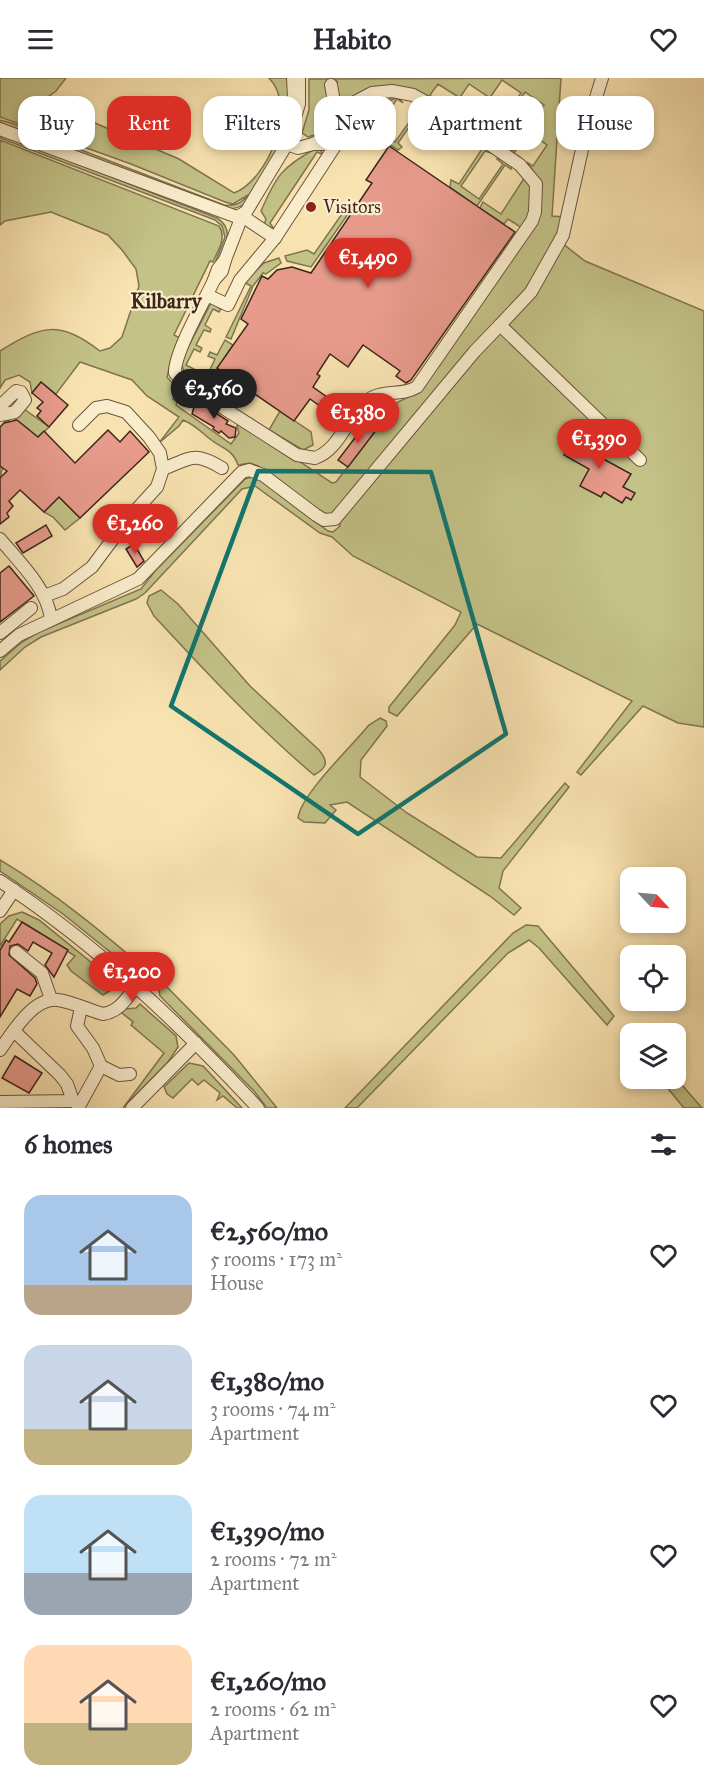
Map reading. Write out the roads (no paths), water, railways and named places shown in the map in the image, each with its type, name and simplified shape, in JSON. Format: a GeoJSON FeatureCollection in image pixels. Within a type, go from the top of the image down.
{"type":"FeatureCollection","features":[{"type":"Feature","properties":{"kind":"street"},"geometry":{"type":"LineString","coordinates":[[293,78],[294,96]]}},
{"type":"Feature","properties":{"kind":"street"},"geometry":{"type":"LineString","coordinates":[[299,78],[299,96]]}},
{"type":"Feature","properties":{"kind":"street"},"geometry":{"type":"LineString","coordinates":[[0,651],[19,635],[138,579],[242,472],[256,471],[324,520],[335,519],[475,351],[531,292],[563,235],[587,127],[602,78]]}},
{"type":"Feature","properties":{"kind":"street"},"geometry":{"type":"LineString","coordinates":[[332,85],[334,96]]}},
{"type":"Feature","properties":{"kind":"street"},"geometry":{"type":"LineString","coordinates":[[283,150],[250,207],[242,216],[225,260],[218,269],[177,358],[175,373],[189,386],[297,455],[308,458],[324,455],[361,405],[375,395],[387,391],[410,391],[417,387],[532,221],[535,212],[536,184],[520,165],[435,107],[413,95],[392,91],[372,93],[366,96]]}},
{"type":"Feature","properties":{"kind":"street"},"geometry":{"type":"LineString","coordinates":[[0,129],[228,216],[242,216],[275,238]]}},
{"type":"Feature","properties":{"kind":"street"},"geometry":{"type":"LineString","coordinates":[[207,295],[228,305],[240,280],[275,238],[332,150]]}},
{"type":"Feature","properties":{"kind":"street"},"geometry":{"type":"LineString","coordinates":[[500,325],[640,460]]}},
{"type":"Feature","properties":{"kind":"street"},"geometry":{"type":"LineString","coordinates":[[0,406],[16,391],[21,392],[25,400],[15,412],[0,415]]}},
{"type":"Feature","properties":{"kind":"street"},"geometry":{"type":"LineString","coordinates":[[44,596],[63,590],[92,567],[127,520],[157,487],[163,469],[160,453],[126,412],[107,406],[96,408],[79,425]]}},
{"type":"Feature","properties":{"kind":"street"},"geometry":{"type":"LineString","coordinates":[[163,469],[196,456],[205,458],[222,468]]}},
{"type":"Feature","properties":{"kind":"street"},"geometry":{"type":"LineString","coordinates":[[0,539],[44,596],[51,619]]}},
{"type":"Feature","properties":{"kind":"street"},"geometry":{"type":"LineString","coordinates":[[0,633],[32,608]]}},
{"type":"Feature","properties":{"kind":"street"},"geometry":{"type":"LineString","coordinates":[[0,881],[67,929],[136,986],[258,1108]]}},
{"type":"Feature","properties":{"kind":"street"},"geometry":{"type":"LineString","coordinates":[[0,911],[14,890]]}},
{"type":"Feature","properties":{"kind":"street"},"geometry":{"type":"LineString","coordinates":[[16,952],[42,973],[51,999]]}},
{"type":"Feature","properties":{"kind":"street"},"geometry":{"type":"LineString","coordinates":[[0,1050],[14,1031],[43,1002],[51,999],[103,1014],[110,1013],[121,1006],[136,986]]}},
{"type":"Feature","properties":{"kind":"street"},"geometry":{"type":"LineString","coordinates":[[81,1008],[77,1026],[98,1056],[101,1066],[119,1075],[130,1074]]}},
{"type":"Feature","properties":{"kind":"street"},"geometry":{"type":"LineString","coordinates":[[14,1031],[60,1075],[67,1084],[76,1105]]}},
{"type":"Feature","properties":{"kind":"street"},"geometry":{"type":"LineString","coordinates":[[132,1108],[195,1043]]}},
{"type":"Feature","properties":{"kind":"street"},"geometry":{"type":"LineString","coordinates":[[76,1105],[101,1066]]}},
{"type":"Feature","properties":{"kind":"street"},"geometry":{"type":"LineString","coordinates":[[0,1102],[76,1105]]}},
{"type":"Feature","properties":{"kind":"place","name":"Visitors"},"geometry":{"type":"Point","coordinates":[311,207]}},
{"type":"Feature","properties":{"kind":"district","name":"Kilbarry"},"geometry":{"type":"Point","coordinates":[166,301]}}]}
